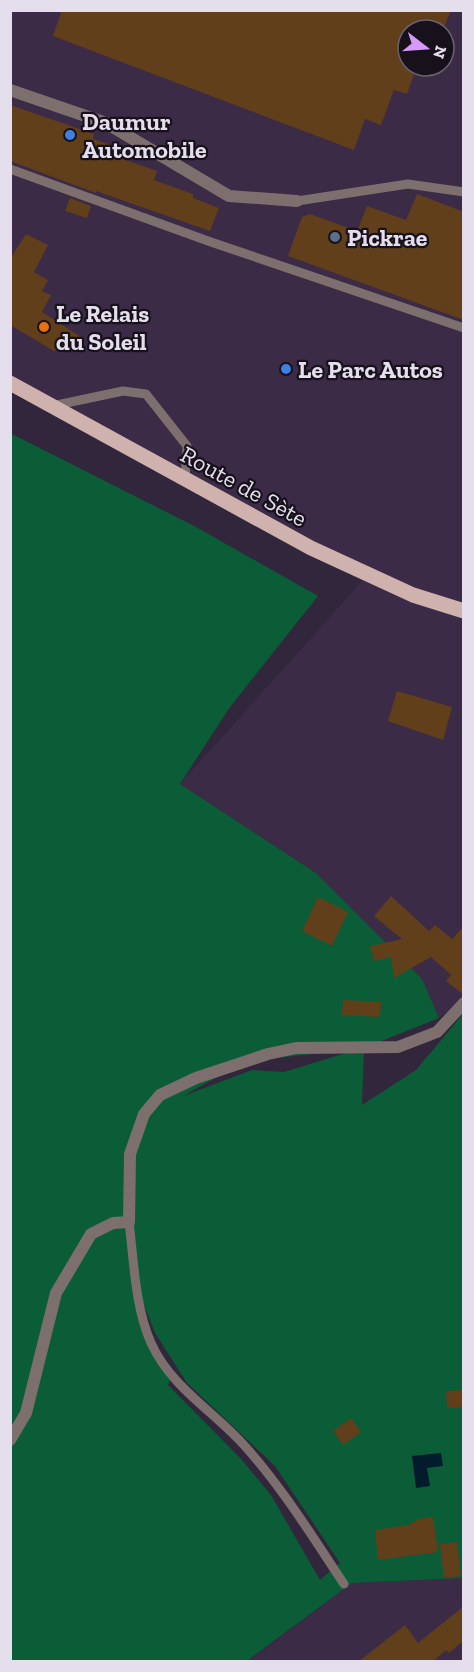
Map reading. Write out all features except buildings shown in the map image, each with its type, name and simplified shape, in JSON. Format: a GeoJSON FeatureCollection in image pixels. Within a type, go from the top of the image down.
{"type":"FeatureCollection","features":[{"type":"Feature","properties":{"kind":"main road","name":"Route de Sète"},"geometry":{"type":"LineString","coordinates":[[10,382],[185,480],[358,572],[413,595],[464,611]]}},
{"type":"Feature","properties":{"kind":"street"},"geometry":{"type":"LineString","coordinates":[[10,90],[106,123],[229,196],[297,201]]}},
{"type":"Feature","properties":{"kind":"street"},"geometry":{"type":"LineString","coordinates":[[10,1440],[26,1413],[56,1293],[91,1234],[113,1223],[129,1222],[132,1144],[144,1114],[160,1095],[196,1078],[268,1054],[296,1048],[398,1047],[437,1032],[464,1004]]}},
{"type":"Feature","properties":{"kind":"lane"},"geometry":{"type":"LineString","coordinates":[[10,170],[208,241],[464,328]]}},
{"type":"Feature","properties":{"kind":"lane"},"geometry":{"type":"LineString","coordinates":[[297,201],[408,184],[464,192]]}},
{"type":"Feature","properties":{"kind":"lane"},"geometry":{"type":"LineString","coordinates":[[52,406],[123,391],[146,394],[187,446],[185,480]]}},
{"type":"Feature","properties":{"kind":"lane"},"geometry":{"type":"LineString","coordinates":[[129,1222],[142,1314],[152,1344],[186,1393],[241,1442],[274,1480],[344,1584]]}},
{"type":"Feature","properties":{"kind":"shaded area"},"geometry":{"type":"Polygon","coordinates":[[[10,11],[463,11],[464,999],[439,1018],[422,979],[316,873],[180,784],[373,569],[126,452],[11,379],[10,11]]]}},
{"type":"Feature","properties":{"kind":"shaded area"},"geometry":{"type":"Polygon","coordinates":[[[463,1578],[463,1661],[247,1662],[352,1583],[463,1578]]]}},
{"type":"Feature","properties":{"kind":"green space"},"geometry":{"type":"Polygon","coordinates":[[[10,433],[196,527],[318,596],[230,707],[180,784],[316,873],[422,979],[439,1018],[364,1048],[362,1105],[416,1070],[463,1014],[463,1578],[352,1583],[247,1661],[11,1661],[10,433]],[[359,1049],[246,1061],[183,1096],[252,1070],[284,1072],[359,1049]],[[142,1300],[142,1314],[172,1376],[168,1385],[242,1460],[271,1495],[320,1580],[340,1563],[275,1466],[187,1383],[155,1333],[142,1300]]]}},
{"type":"Feature","properties":{"kind":"water"},"geometry":{"type":"Polygon","coordinates":[[[441,1453],[443,1466],[427,1468],[430,1486],[416,1488],[412,1456],[441,1453]]]}},
{"type":"Feature","properties":{"kind":"place","name":"Daumur Automobile"},"geometry":{"type":"Point","coordinates":[70,135]}},
{"type":"Feature","properties":{"kind":"place","name":"Pickrae"},"geometry":{"type":"Point","coordinates":[335,237]}},
{"type":"Feature","properties":{"kind":"place","name":"Le Relais du Soleil"},"geometry":{"type":"Point","coordinates":[44,327]}},
{"type":"Feature","properties":{"kind":"place","name":"Le Parc Autos"},"geometry":{"type":"Point","coordinates":[286,369]}}]}
